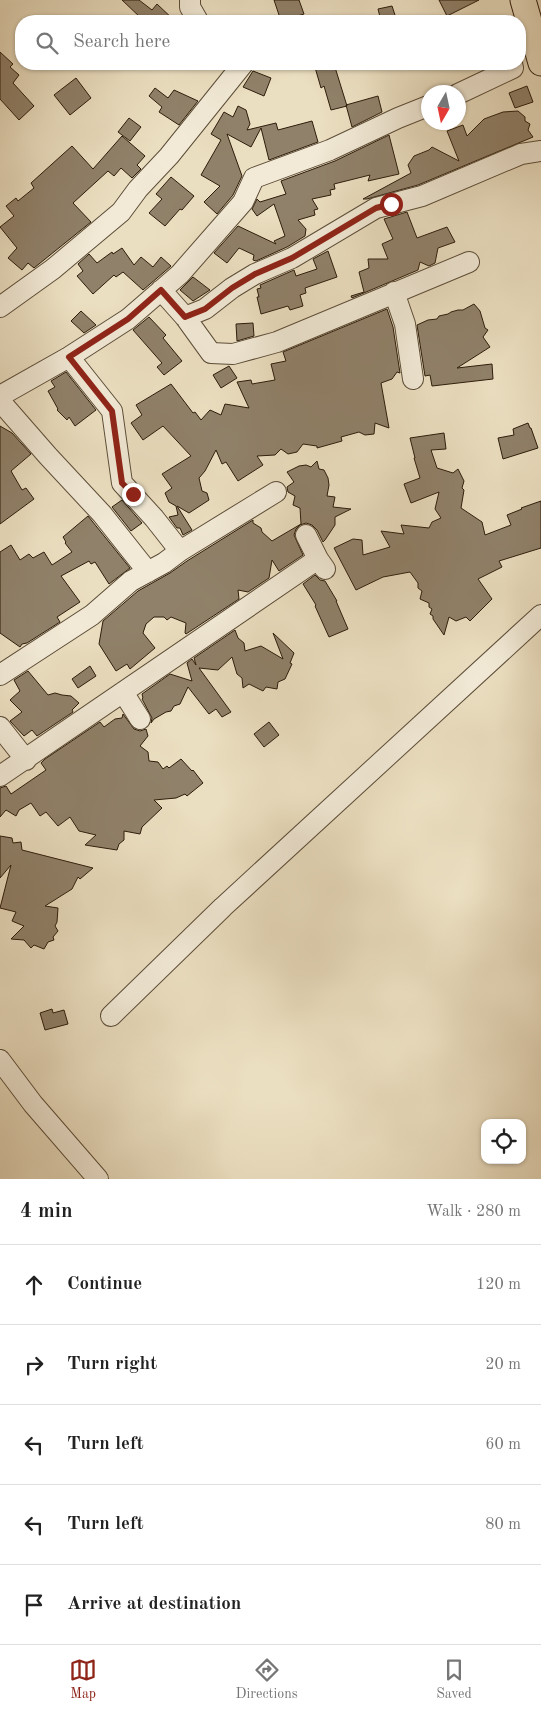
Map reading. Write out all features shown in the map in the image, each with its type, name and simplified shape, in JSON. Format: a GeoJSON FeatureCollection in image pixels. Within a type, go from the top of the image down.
{"type":"FeatureCollection","features":[{"type":"Feature","properties":{"kind":"main road"},"geometry":{"type":"LineString","coordinates":[[523,0],[524,15]]}},
{"type":"Feature","properties":{"kind":"main road"},"geometry":{"type":"LineString","coordinates":[[526,31],[541,63]]}},
{"type":"Feature","properties":{"kind":"street"},"geometry":{"type":"LineString","coordinates":[[190,0],[190,7],[195,15]]}},
{"type":"Feature","properties":{"kind":"street"},"geometry":{"type":"LineString","coordinates":[[0,306],[53,269],[121,212],[138,189],[169,156],[238,70]]}},
{"type":"Feature","properties":{"kind":"street"},"geometry":{"type":"LineString","coordinates":[[466,90],[509,70]]}},
{"type":"Feature","properties":{"kind":"street"},"geometry":{"type":"LineString","coordinates":[[0,396],[69,357],[128,319],[180,274],[243,202],[254,178],[330,150],[421,109]]}},
{"type":"Feature","properties":{"kind":"street"},"geometry":{"type":"LineString","coordinates":[[185,317],[205,309],[232,288],[255,274],[292,258],[376,208],[422,196],[521,154],[541,151]]}},
{"type":"Feature","properties":{"kind":"street"},"geometry":{"type":"LineString","coordinates":[[161,290],[185,317],[212,353],[233,354],[277,342],[469,262]]}},
{"type":"Feature","properties":{"kind":"street"},"geometry":{"type":"LineString","coordinates":[[394,292],[405,324],[413,379]]}},
{"type":"Feature","properties":{"kind":"street"},"geometry":{"type":"LineString","coordinates":[[69,357],[112,411],[122,483],[154,518],[180,551]]}},
{"type":"Feature","properties":{"kind":"street"},"geometry":{"type":"LineString","coordinates":[[0,400],[48,456],[102,514],[148,572]]}},
{"type":"Feature","properties":{"kind":"street"},"geometry":{"type":"LineString","coordinates":[[0,675],[92,615],[131,582],[276,492]]}},
{"type":"Feature","properties":{"kind":"street"},"geometry":{"type":"LineString","coordinates":[[0,776],[123,692],[321,564],[306,535]]}},
{"type":"Feature","properties":{"kind":"street"},"geometry":{"type":"LineString","coordinates":[[111,1016],[223,907],[541,615]]}},
{"type":"Feature","properties":{"kind":"street"},"geometry":{"type":"LineString","coordinates":[[123,692],[140,718]]}},
{"type":"Feature","properties":{"kind":"street"},"geometry":{"type":"LineString","coordinates":[[0,727],[26,760]]}},
{"type":"Feature","properties":{"kind":"street"},"geometry":{"type":"LineString","coordinates":[[0,1060],[33,1104],[98,1179]]}},
{"type":"Feature","properties":{"kind":"building"},"geometry":{"type":"Polygon","coordinates":[[[122,0],[139,0],[152,10],[157,4],[169,15],[138,15],[122,0]]]}},
{"type":"Feature","properties":{"kind":"building"},"geometry":{"type":"Polygon","coordinates":[[[274,0],[299,0],[304,14],[301,15],[279,15],[274,0]]]}},
{"type":"Feature","properties":{"kind":"building"},"geometry":{"type":"Polygon","coordinates":[[[439,0],[479,0],[449,15],[446,15],[439,0]]]}},
{"type":"Feature","properties":{"kind":"building"},"geometry":{"type":"Polygon","coordinates":[[[392,6],[395,15],[380,15],[378,9],[392,6]]]}},
{"type":"Feature","properties":{"kind":"building"},"geometry":{"type":"Polygon","coordinates":[[[0,52],[13,64],[10,67],[19,75],[13,83],[34,106],[19,120],[0,99],[0,52]]]}},
{"type":"Feature","properties":{"kind":"building"},"geometry":{"type":"Polygon","coordinates":[[[316,70],[336,70],[347,106],[331,110],[324,86],[321,88],[316,70]]]}},
{"type":"Feature","properties":{"kind":"building"},"geometry":{"type":"Polygon","coordinates":[[[253,71],[271,78],[264,96],[243,87],[253,71]]]}},
{"type":"Feature","properties":{"kind":"building"},"geometry":{"type":"Polygon","coordinates":[[[76,78],[91,98],[70,115],[54,95],[76,78]]]}},
{"type":"Feature","properties":{"kind":"building"},"geometry":{"type":"Polygon","coordinates":[[[527,86],[533,102],[515,108],[509,93],[527,86]]]}},
{"type":"Feature","properties":{"kind":"building"},"geometry":{"type":"Polygon","coordinates":[[[155,88],[168,98],[174,90],[198,101],[179,125],[159,112],[162,107],[149,96],[155,88]]]}},
{"type":"Feature","properties":{"kind":"building"},"geometry":{"type":"Polygon","coordinates":[[[378,96],[382,112],[352,127],[346,105],[378,96]]]}},
{"type":"Feature","properties":{"kind":"building"},"geometry":{"type":"Polygon","coordinates":[[[238,106],[246,110],[250,124],[247,130],[276,123],[278,130],[312,121],[318,142],[269,160],[261,128],[251,147],[227,134],[242,176],[233,195],[217,214],[204,202],[220,186],[201,175],[221,140],[211,134],[224,112],[233,117],[238,106]]]}},
{"type":"Feature","properties":{"kind":"building"},"geometry":{"type":"Polygon","coordinates":[[[518,111],[525,117],[525,121],[530,124],[528,130],[533,137],[418,185],[363,199],[411,173],[408,165],[414,156],[432,147],[459,161],[447,131],[465,130],[467,136],[484,119],[503,112],[518,111]]]}},
{"type":"Feature","properties":{"kind":"building"},"geometry":{"type":"Polygon","coordinates":[[[129,118],[141,127],[130,141],[118,132],[129,118]]]}},
{"type":"Feature","properties":{"kind":"building"},"geometry":{"type":"Polygon","coordinates":[[[389,135],[399,174],[368,181],[370,175],[334,184],[335,189],[330,190],[331,195],[312,199],[318,209],[314,210],[315,215],[298,220],[306,229],[305,236],[287,247],[256,261],[253,260],[254,255],[239,248],[227,263],[214,253],[238,226],[276,244],[274,241],[285,236],[274,204],[257,216],[252,209],[257,199],[260,202],[286,194],[281,181],[335,161],[389,135]]]}},
{"type":"Feature","properties":{"kind":"building"},"geometry":{"type":"Polygon","coordinates":[[[122,136],[145,156],[137,165],[141,169],[132,178],[121,168],[114,176],[108,171],[73,203],[91,222],[34,268],[28,263],[22,270],[8,258],[17,248],[0,227],[14,216],[6,206],[16,198],[18,201],[34,188],[31,183],[72,146],[93,169],[122,136]]]}},
{"type":"Feature","properties":{"kind":"building"},"geometry":{"type":"Polygon","coordinates":[[[171,177],[194,196],[165,226],[149,213],[162,199],[156,194],[171,177]]]}},
{"type":"Feature","properties":{"kind":"building"},"geometry":{"type":"Polygon","coordinates":[[[407,212],[417,238],[447,227],[455,242],[438,248],[435,263],[429,266],[420,262],[418,270],[352,298],[351,296],[364,292],[359,272],[369,268],[368,259],[388,259],[382,244],[393,239],[384,219],[407,212]]]}},
{"type":"Feature","properties":{"kind":"building"},"geometry":{"type":"Polygon","coordinates":[[[122,248],[134,265],[141,257],[153,267],[161,257],[171,266],[143,290],[123,272],[116,277],[114,275],[93,294],[77,276],[83,271],[78,264],[89,254],[97,263],[112,252],[113,254],[122,248]]]}},
{"type":"Feature","properties":{"kind":"building"},"geometry":{"type":"Polygon","coordinates":[[[328,251],[337,277],[305,288],[306,293],[300,295],[303,306],[290,310],[288,306],[261,314],[257,297],[259,297],[257,289],[261,288],[260,285],[294,270],[296,276],[317,269],[313,259],[328,251]]]}},
{"type":"Feature","properties":{"kind":"building"},"geometry":{"type":"Polygon","coordinates":[[[193,277],[210,290],[193,301],[180,290],[193,277]]]}},
{"type":"Feature","properties":{"kind":"building"},"geometry":{"type":"Polygon","coordinates":[[[474,304],[480,311],[485,328],[488,330],[483,337],[490,347],[457,368],[492,364],[493,379],[432,386],[430,375],[425,376],[417,325],[428,320],[437,319],[439,316],[451,312],[463,310],[474,304]]]}},
{"type":"Feature","properties":{"kind":"building"},"geometry":{"type":"Polygon","coordinates":[[[387,309],[393,327],[400,373],[397,372],[392,379],[381,383],[389,428],[375,423],[374,434],[365,435],[359,432],[341,437],[342,441],[317,448],[317,446],[303,444],[297,452],[288,454],[281,449],[275,455],[257,456],[263,465],[238,481],[226,462],[222,464],[216,450],[199,478],[202,491],[207,493],[209,500],[189,513],[177,506],[192,530],[183,535],[180,528],[177,528],[169,517],[178,515],[176,506],[169,502],[165,493],[172,488],[162,474],[191,456],[163,426],[143,440],[131,423],[142,415],[136,405],[171,384],[193,413],[195,412],[201,420],[210,410],[221,415],[225,404],[249,408],[237,382],[251,380],[252,384],[275,380],[271,364],[286,361],[283,352],[387,309]]]}},
{"type":"Feature","properties":{"kind":"building"},"geometry":{"type":"Polygon","coordinates":[[[81,311],[96,325],[84,333],[71,321],[81,311]]]}},
{"type":"Feature","properties":{"kind":"building"},"geometry":{"type":"Polygon","coordinates":[[[149,317],[166,335],[163,338],[182,361],[164,375],[157,367],[162,363],[133,330],[149,317]]]}},
{"type":"Feature","properties":{"kind":"building"},"geometry":{"type":"Polygon","coordinates":[[[253,323],[254,336],[237,341],[236,324],[253,323]]]}},
{"type":"Feature","properties":{"kind":"building"},"geometry":{"type":"Polygon","coordinates":[[[229,366],[237,378],[221,388],[213,375],[229,366]]]}},
{"type":"Feature","properties":{"kind":"building"},"geometry":{"type":"Polygon","coordinates":[[[66,372],[96,410],[75,426],[69,417],[67,420],[57,410],[48,391],[55,387],[51,381],[66,372]]]}},
{"type":"Feature","properties":{"kind":"building"},"geometry":{"type":"Polygon","coordinates":[[[528,423],[538,448],[503,459],[498,438],[514,435],[513,429],[528,423]]]}},
{"type":"Feature","properties":{"kind":"building"},"geometry":{"type":"Polygon","coordinates":[[[0,426],[12,433],[31,454],[11,471],[22,490],[26,488],[34,499],[0,524],[0,426]]]}},
{"type":"Feature","properties":{"kind":"building"},"geometry":{"type":"Polygon","coordinates":[[[444,433],[446,449],[431,450],[437,468],[453,473],[458,469],[464,481],[461,508],[482,522],[485,535],[511,525],[507,515],[541,501],[541,548],[499,561],[502,567],[478,579],[492,599],[470,621],[466,617],[456,621],[449,617],[444,635],[430,614],[432,609],[429,607],[429,603],[420,599],[422,591],[418,588],[418,583],[410,572],[383,577],[356,590],[334,548],[353,539],[362,540],[363,555],[390,547],[381,531],[404,534],[401,525],[429,528],[432,522],[441,518],[435,509],[439,492],[411,503],[404,484],[420,478],[410,438],[444,433]]]}},
{"type":"Feature","properties":{"kind":"building"},"geometry":{"type":"Polygon","coordinates":[[[317,461],[319,469],[324,470],[328,478],[327,496],[335,497],[333,507],[351,509],[335,517],[335,525],[325,540],[323,542],[312,525],[306,523],[300,525],[294,535],[303,555],[279,571],[272,560],[269,578],[248,592],[238,590],[239,599],[186,634],[186,623],[171,617],[167,620],[164,617],[154,617],[146,624],[143,633],[155,648],[130,669],[127,664],[116,671],[99,644],[103,621],[138,591],[253,520],[253,523],[261,528],[262,532],[272,541],[301,524],[300,508],[293,505],[295,496],[288,492],[287,487],[294,482],[287,472],[299,466],[306,465],[311,467],[317,461]]]}},
{"type":"Feature","properties":{"kind":"building"},"geometry":{"type":"Polygon","coordinates":[[[122,500],[142,523],[131,531],[112,507],[122,500]]]}},
{"type":"Feature","properties":{"kind":"building"},"geometry":{"type":"Polygon","coordinates":[[[88,516],[130,568],[109,584],[95,562],[91,564],[89,561],[61,576],[80,602],[57,617],[60,622],[20,647],[0,633],[0,552],[11,545],[20,560],[29,554],[33,558],[44,552],[52,565],[72,552],[63,537],[88,516]]]}},
{"type":"Feature","properties":{"kind":"building"},"geometry":{"type":"Polygon","coordinates":[[[315,575],[320,580],[325,581],[337,601],[348,629],[329,637],[316,605],[303,584],[315,575]]]}},
{"type":"Feature","properties":{"kind":"building"},"geometry":{"type":"Polygon","coordinates":[[[235,630],[238,638],[244,643],[245,651],[261,646],[283,659],[273,633],[294,653],[290,663],[292,664],[285,679],[278,682],[277,689],[266,687],[263,691],[249,684],[243,688],[242,678],[237,674],[232,657],[218,670],[199,668],[231,712],[222,717],[216,709],[209,714],[188,687],[180,704],[174,706],[171,711],[154,719],[151,723],[152,718],[142,699],[142,694],[170,674],[192,681],[187,663],[192,659],[196,665],[194,658],[235,630]]]}},
{"type":"Feature","properties":{"kind":"building"},"geometry":{"type":"Polygon","coordinates":[[[90,666],[96,676],[78,688],[72,679],[90,666]]]}},
{"type":"Feature","properties":{"kind":"building"},"geometry":{"type":"Polygon","coordinates":[[[28,671],[48,695],[55,693],[71,696],[79,703],[72,710],[73,712],[37,736],[32,730],[24,736],[10,721],[22,712],[10,700],[20,691],[14,680],[28,671]]]}},
{"type":"Feature","properties":{"kind":"building"},"geometry":{"type":"Polygon","coordinates":[[[123,714],[134,729],[140,731],[146,729],[148,736],[140,746],[148,752],[149,761],[158,762],[163,769],[167,766],[169,768],[181,759],[203,783],[187,796],[185,794],[176,798],[154,800],[162,808],[142,827],[140,834],[124,831],[124,840],[119,844],[117,850],[85,845],[96,835],[79,831],[70,817],[58,826],[46,812],[40,816],[31,803],[19,810],[16,816],[6,810],[0,817],[0,788],[6,786],[11,794],[46,770],[41,763],[45,759],[100,722],[104,727],[115,719],[122,718],[123,714]]]}},
{"type":"Feature","properties":{"kind":"building"},"geometry":{"type":"Polygon","coordinates":[[[269,722],[279,735],[264,747],[254,734],[269,722]]]}},
{"type":"Feature","properties":{"kind":"building"},"geometry":{"type":"Polygon","coordinates":[[[0,836],[12,838],[13,843],[21,842],[22,850],[93,868],[80,879],[78,877],[72,889],[45,906],[58,908],[55,926],[58,931],[53,937],[54,940],[48,942],[44,949],[34,945],[31,948],[24,940],[11,939],[24,926],[12,921],[16,912],[0,908],[11,865],[0,878],[0,836]]]}},
{"type":"Feature","properties":{"kind":"building"},"geometry":{"type":"Polygon","coordinates":[[[52,1009],[53,1013],[64,1010],[68,1024],[45,1030],[40,1013],[52,1009]]]}},
{"type":"Feature","properties":{"kind":"route"},"geometry":{"type":"LineString","coordinates":[[133,494],[122,483],[112,411],[69,357],[128,319],[161,290],[185,317],[205,309],[232,288],[255,274],[292,258],[376,208],[391,204]]}}]}
